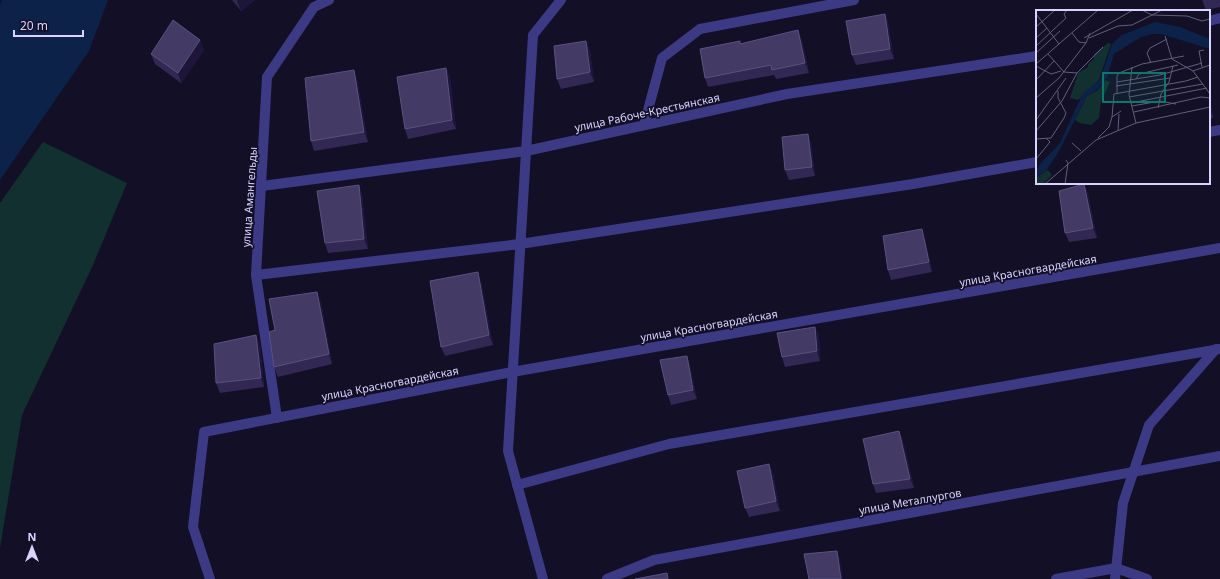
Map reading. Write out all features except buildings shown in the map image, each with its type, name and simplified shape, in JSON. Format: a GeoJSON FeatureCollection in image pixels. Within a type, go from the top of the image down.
{"type":"FeatureCollection","features":[{"type":"Feature","properties":{"kind":"street","name":"улица Амангельды"},"geometry":{"type":"LineString","coordinates":[[277,418],[256,275],[267,77],[314,7],[329,0]]}},
{"type":"Feature","properties":{"kind":"street"},"geometry":{"type":"LineString","coordinates":[[543,579],[508,451],[533,35],[561,0]]}},
{"type":"Feature","properties":{"kind":"street"},"geometry":{"type":"LineString","coordinates":[[644,126],[662,58],[700,29],[854,0]]}},
{"type":"Feature","properties":{"kind":"street"},"geometry":{"type":"LineString","coordinates":[[1210,21],[1220,18]]}},
{"type":"Feature","properties":{"kind":"street","name":"улица Рабоче-Крестьянская"},"geometry":{"type":"LineString","coordinates":[[262,186],[526,151],[787,94],[1036,56]]}},
{"type":"Feature","properties":{"kind":"street"},"geometry":{"type":"LineString","coordinates":[[1210,132],[1220,130]]}},
{"type":"Feature","properties":{"kind":"street"},"geometry":{"type":"LineString","coordinates":[[256,275],[520,244],[913,184],[1036,162]]}},
{"type":"Feature","properties":{"kind":"street","name":"улица Красногвардейская"},"geometry":{"type":"LineString","coordinates":[[210,579],[193,527],[204,432],[512,372],[1220,248]]}},
{"type":"Feature","properties":{"kind":"street"},"geometry":{"type":"LineString","coordinates":[[517,485],[669,444],[1218,348]]}},
{"type":"Feature","properties":{"kind":"street"},"geometry":{"type":"LineString","coordinates":[[1115,579],[1123,503],[1149,425],[1218,348]]}},
{"type":"Feature","properties":{"kind":"street","name":"улица Металлургов"},"geometry":{"type":"LineString","coordinates":[[607,579],[654,560],[1220,456]]}},
{"type":"Feature","properties":{"kind":"street"},"geometry":{"type":"LineString","coordinates":[[1056,579],[1116,568],[1147,579]]}},
{"type":"Feature","properties":{"kind":"green space"},"geometry":{"type":"Polygon","coordinates":[[[43,142],[127,183],[93,265],[22,415],[0,548],[0,203],[43,142]]]}},
{"type":"Feature","properties":{"kind":"water"},"geometry":{"type":"Polygon","coordinates":[[[2,0],[108,0],[89,51],[0,180],[0,5],[2,0]]]}}]}
